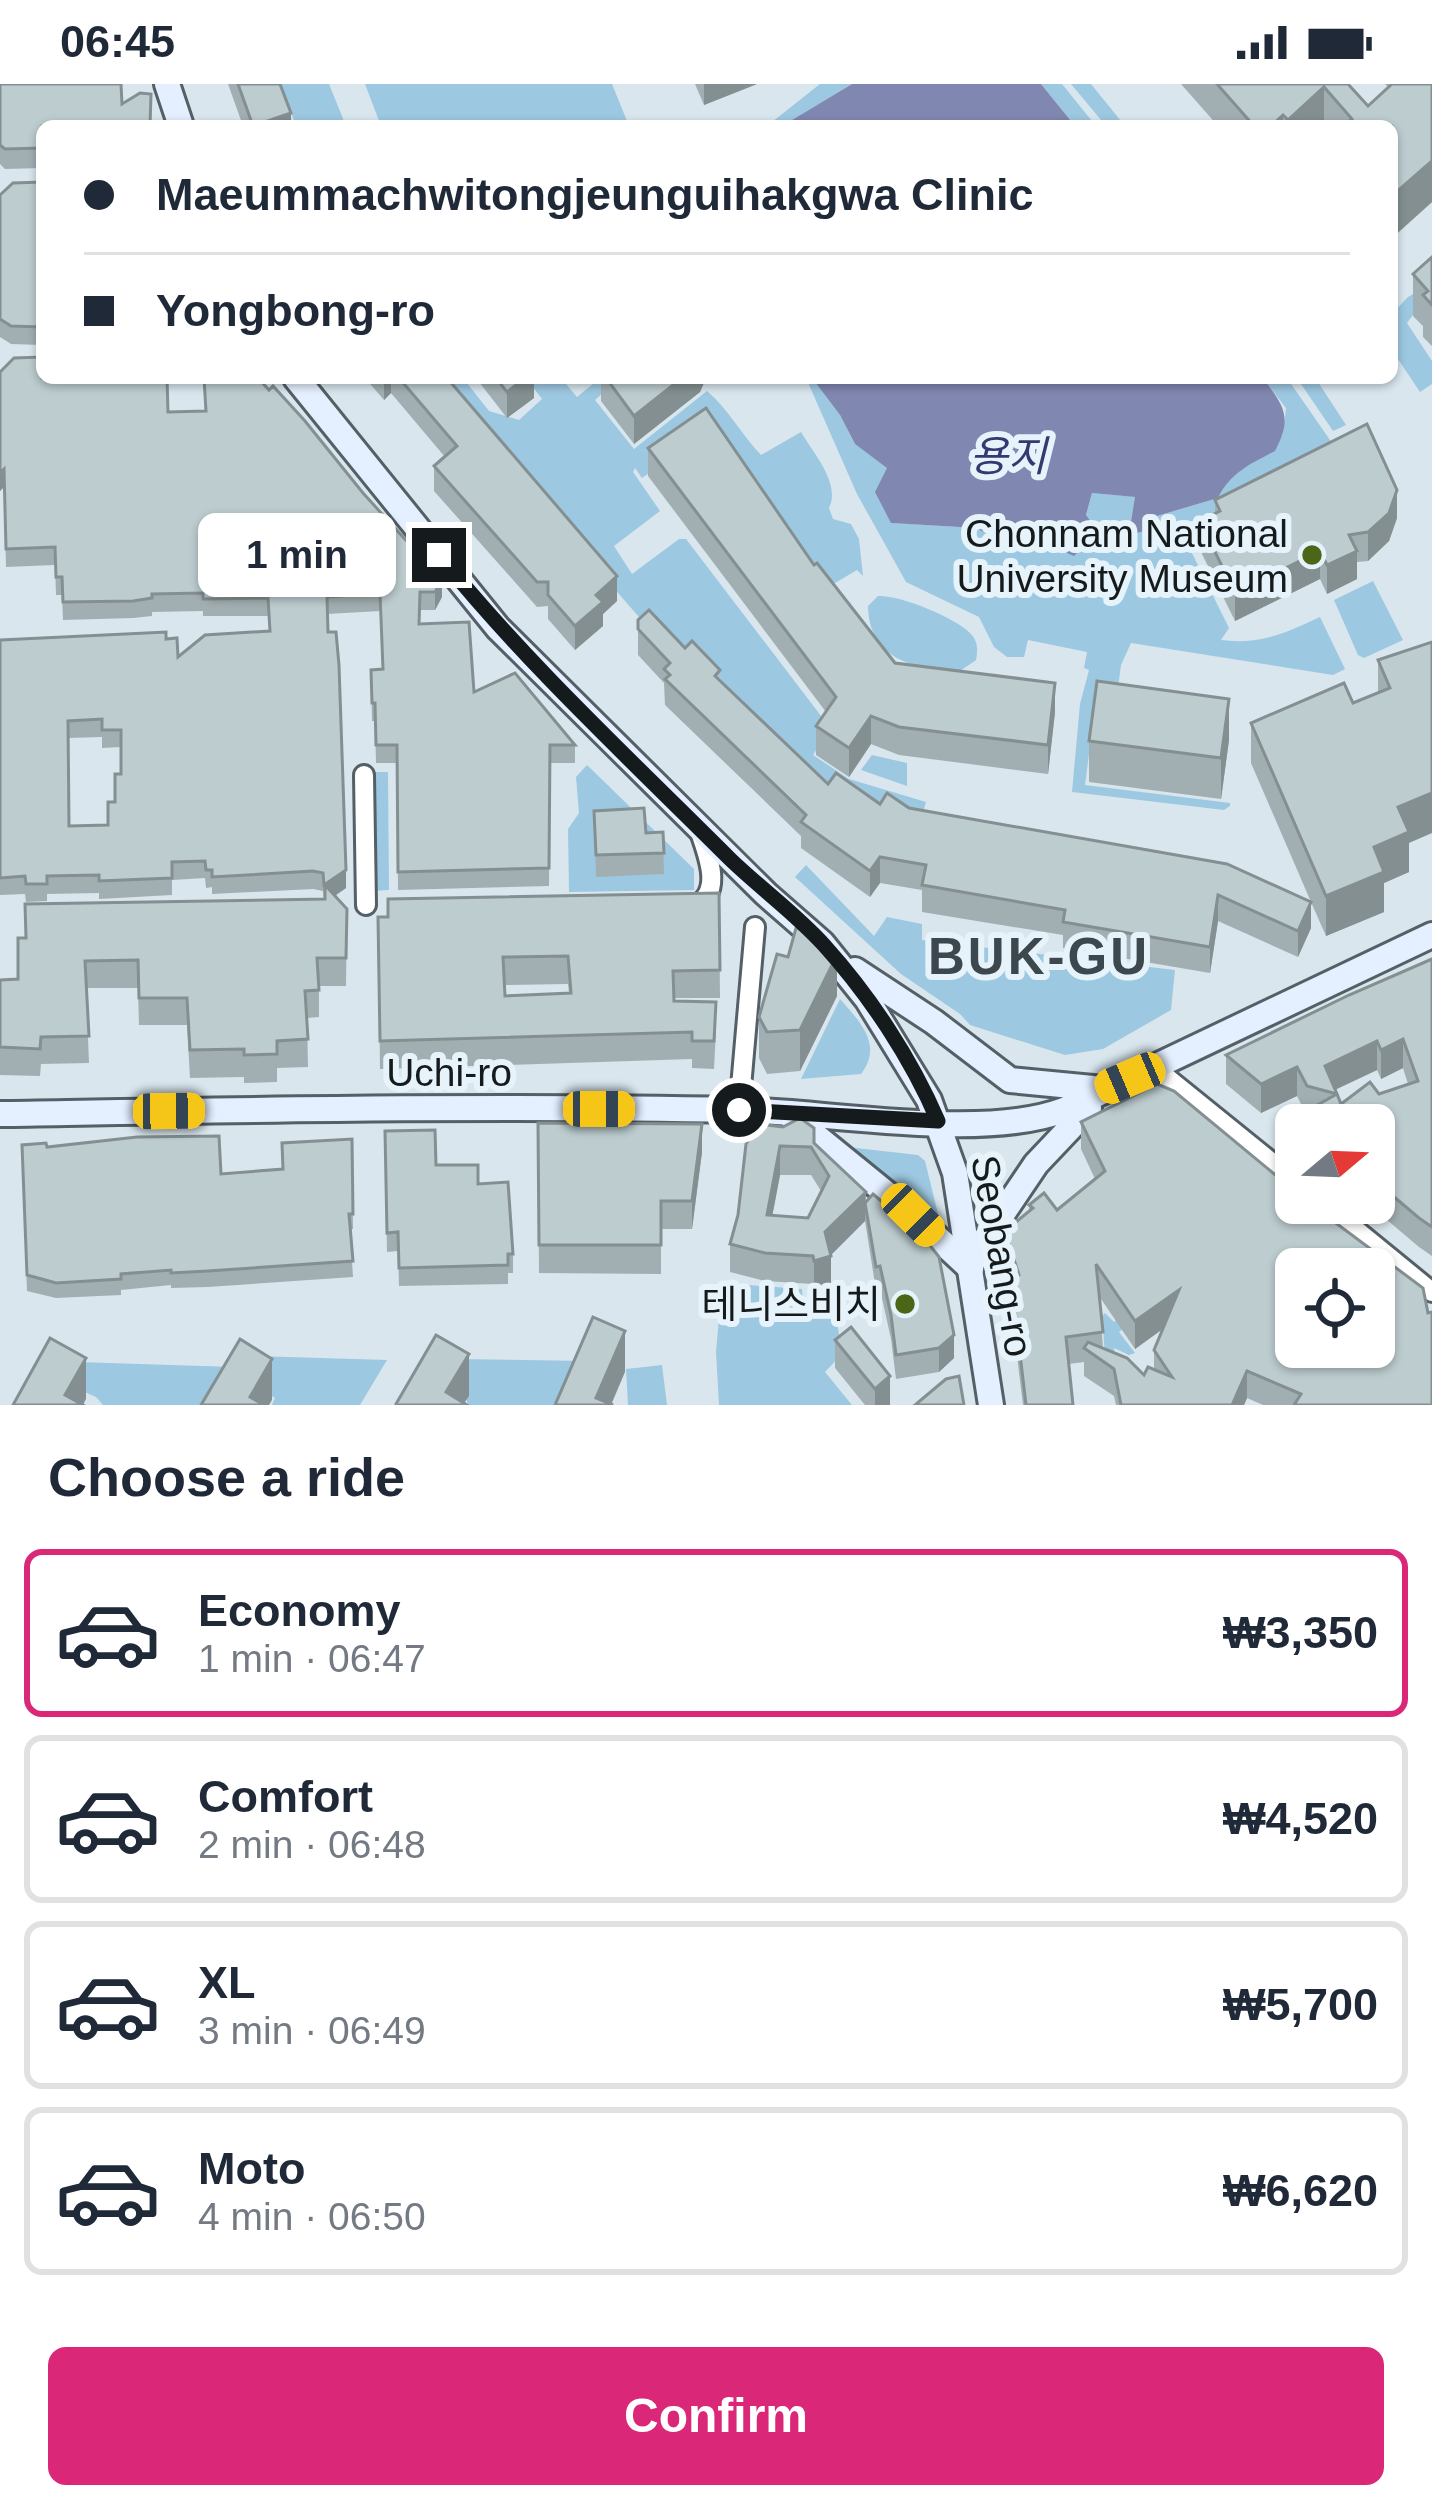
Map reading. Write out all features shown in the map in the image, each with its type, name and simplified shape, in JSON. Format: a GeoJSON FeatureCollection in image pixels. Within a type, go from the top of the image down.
{"type":"FeatureCollection","features":[{"type":"Feature","properties":{"kind":"main road"},"geometry":{"type":"LineString","coordinates":[[167,84],[179,120]]}},
{"type":"Feature","properties":{"kind":"main road"},"geometry":{"type":"LineString","coordinates":[[301,384],[498,628],[822,943],[1010,1080],[1105,1089]]}},
{"type":"Feature","properties":{"kind":"main road","name":"Uchi-ro"},"geometry":{"type":"LineString","coordinates":[[0,1114],[368,1108],[739,1110],[1013,1122],[1046,1117],[1432,935]]}},
{"type":"Feature","properties":{"kind":"main road","name":"Seobang-ro"},"geometry":{"type":"LineString","coordinates":[[822,943],[880,1018],[938,1121],[959,1191],[991,1405]]}},
{"type":"Feature","properties":{"kind":"main road"},"geometry":{"type":"LineString","coordinates":[[786,1112],[913,1215],[971,1269],[976,1253],[1036,1164],[1105,1089]]}},
{"type":"Feature","properties":{"kind":"street"},"geometry":{"type":"LineString","coordinates":[[364,776],[366,905]]}},
{"type":"Feature","properties":{"kind":"street"},"geometry":{"type":"LineString","coordinates":[[689,909],[704,903],[710,891],[710,860],[698,827]]}},
{"type":"Feature","properties":{"kind":"street"},"geometry":{"type":"LineString","coordinates":[[739,1110],[755,927]]}},
{"type":"Feature","properties":{"kind":"street"},"geometry":{"type":"LineString","coordinates":[[1155,1068],[1275,1165]]}},
{"type":"Feature","properties":{"kind":"street"},"geometry":{"type":"LineString","coordinates":[[1349,1224],[1432,1292]]}},
{"type":"Feature","properties":{"kind":"shaded area"},"geometry":{"type":"Polygon","coordinates":[[[281,84],[329,84],[344,120],[294,120],[281,84]]]}},
{"type":"Feature","properties":{"kind":"shaded area"},"geometry":{"type":"Polygon","coordinates":[[[365,84],[612,84],[627,120],[379,120],[365,84]]]}},
{"type":"Feature","properties":{"kind":"shaded area"},"geometry":{"type":"Polygon","coordinates":[[[820,84],[852,84],[792,120],[775,120],[820,84]]]}},
{"type":"Feature","properties":{"kind":"shaded area"},"geometry":{"type":"Polygon","coordinates":[[[1041,84],[1062,84],[1091,120],[1070,120],[1041,84]]]}},
{"type":"Feature","properties":{"kind":"shaded area"},"geometry":{"type":"Polygon","coordinates":[[[1071,84],[1091,84],[1120,120],[1101,120],[1071,84]]]}},
{"type":"Feature","properties":{"kind":"shaded area"},"geometry":{"type":"Polygon","coordinates":[[[1432,283],[1407,323],[1432,361],[1432,384],[1420,392],[1398,359],[1398,308],[1432,283]]]}},
{"type":"Feature","properties":{"kind":"shaded area"},"geometry":{"type":"Polygon","coordinates":[[[435,384],[468,384],[489,411],[519,420],[542,399],[531,384],[566,384],[577,397],[593,384],[613,384],[595,400],[634,449],[707,391],[761,455],[801,432],[829,479],[833,519],[851,524],[859,539],[863,576],[857,570],[825,589],[699,438],[642,478],[635,468],[633,472],[660,511],[614,546],[632,574],[679,539],[686,539],[831,729],[813,755],[849,779],[926,802],[920,823],[812,779],[639,617],[435,384]]]}},
{"type":"Feature","properties":{"kind":"shaded area"},"geometry":{"type":"Polygon","coordinates":[[[809,384],[817,384],[855,444],[888,468],[892,523],[977,528],[996,541],[1032,530],[1049,545],[1086,515],[1092,493],[1136,497],[1130,534],[1148,530],[1157,516],[1218,498],[1237,473],[1277,441],[1286,408],[1268,384],[1291,384],[1339,453],[1188,545],[1229,628],[1221,640],[1272,636],[1320,617],[1345,669],[1333,675],[1131,643],[1121,665],[1115,710],[1095,708],[1085,785],[1230,806],[1224,810],[1072,792],[1080,704],[1089,670],[1084,668],[1087,652],[1028,640],[1024,657],[1007,657],[994,647],[979,617],[906,582],[857,494],[809,384]]]}},
{"type":"Feature","properties":{"kind":"shaded area"},"geometry":{"type":"Polygon","coordinates":[[[1301,384],[1319,384],[1346,425],[1333,431],[1301,384]]]}},
{"type":"Feature","properties":{"kind":"shaded area"},"geometry":{"type":"Polygon","coordinates":[[[1373,581],[1403,640],[1364,658],[1358,655],[1334,600],[1373,581]]]}},
{"type":"Feature","properties":{"kind":"shaded area"},"geometry":{"type":"Polygon","coordinates":[[[878,596],[913,603],[962,627],[976,642],[976,660],[957,673],[897,658],[876,639],[870,624],[868,606],[878,596]]]}},
{"type":"Feature","properties":{"kind":"shaded area"},"geometry":{"type":"Polygon","coordinates":[[[872,755],[907,763],[907,786],[861,770],[872,755]]]}},
{"type":"Feature","properties":{"kind":"shaded area"},"geometry":{"type":"Polygon","coordinates":[[[587,765],[694,869],[694,890],[569,892],[568,829],[579,813],[576,777],[587,765]]]}},
{"type":"Feature","properties":{"kind":"shaded area"},"geometry":{"type":"Polygon","coordinates":[[[370,772],[388,772],[389,890],[371,891],[370,772]]]}},
{"type":"Feature","properties":{"kind":"shaded area"},"geometry":{"type":"Polygon","coordinates":[[[806,865],[874,936],[887,917],[922,924],[922,940],[1175,970],[1171,1010],[1103,1049],[1065,1055],[970,1025],[901,974],[795,877],[806,865]]]}},
{"type":"Feature","properties":{"kind":"shaded area"},"geometry":{"type":"Polygon","coordinates":[[[840,999],[867,1035],[867,1063],[861,1074],[801,1079],[840,999]]]}},
{"type":"Feature","properties":{"kind":"shaded area"},"geometry":{"type":"Polygon","coordinates":[[[838,1146],[918,1155],[925,1161],[942,1230],[838,1146]]]}},
{"type":"Feature","properties":{"kind":"shaded area"},"geometry":{"type":"Polygon","coordinates":[[[722,1283],[802,1289],[803,1302],[833,1296],[842,1354],[825,1372],[852,1405],[719,1405],[716,1352],[722,1283]]]}},
{"type":"Feature","properties":{"kind":"shaded area"},"geometry":{"type":"Polygon","coordinates":[[[1105,1313],[1114,1322],[1122,1315],[1129,1324],[1119,1332],[1135,1353],[1114,1348],[1117,1367],[1106,1367],[1105,1313]]]}},
{"type":"Feature","properties":{"kind":"shaded area"},"geometry":{"type":"Polygon","coordinates":[[[251,1356],[387,1360],[360,1405],[272,1405],[275,1398],[239,1376],[251,1356]]]}},
{"type":"Feature","properties":{"kind":"shaded area"},"geometry":{"type":"Polygon","coordinates":[[[456,1359],[585,1361],[567,1405],[468,1405],[456,1359]]]}},
{"type":"Feature","properties":{"kind":"shaded area"},"geometry":{"type":"Polygon","coordinates":[[[77,1362],[234,1367],[213,1405],[103,1405],[96,1397],[53,1378],[77,1362]]]}},
{"type":"Feature","properties":{"kind":"shaded area"},"geometry":{"type":"Polygon","coordinates":[[[662,1365],[667,1405],[628,1405],[626,1369],[662,1365]]]}},
{"type":"Feature","properties":{"kind":"water"},"geometry":{"type":"Polygon","coordinates":[[[852,84],[1041,84],[1070,120],[792,120],[852,84]]]}},
{"type":"Feature","properties":{"kind":"water","name":"용지"},"geometry":{"type":"Polygon","coordinates":[[[817,384],[1267,384],[1285,420],[1275,451],[1235,475],[1218,498],[1157,516],[1148,530],[1129,535],[1135,497],[1092,493],[1086,515],[1098,532],[1074,556],[1049,545],[1032,530],[996,541],[977,528],[891,523],[875,492],[887,468],[855,444],[817,384]]]}},
{"type":"Feature","properties":{"kind":"building"},"geometry":{"type":"Polygon","coordinates":[[[0,84],[121,84],[122,104],[140,93],[151,94],[150,120],[36,120],[36,148],[0,145],[0,84]]]}},
{"type":"Feature","properties":{"kind":"building"},"geometry":{"type":"Polygon","coordinates":[[[238,84],[280,84],[291,113],[251,120],[238,84]]]}},
{"type":"Feature","properties":{"kind":"building"},"geometry":{"type":"Polygon","coordinates":[[[1217,84],[1348,84],[1368,106],[1392,84],[1432,84],[1432,161],[1398,191],[1398,120],[1351,120],[1324,87],[1288,120],[1283,115],[1278,120],[1249,120],[1217,84]]]}},
{"type":"Feature","properties":{"kind":"building"},"geometry":{"type":"Polygon","coordinates":[[[36,182],[36,327],[11,326],[0,319],[0,195],[13,183],[36,182]]]}},
{"type":"Feature","properties":{"kind":"building"},"geometry":{"type":"Polygon","coordinates":[[[1432,257],[1432,305],[1423,295],[1428,291],[1413,274],[1432,257]]]}},
{"type":"Feature","properties":{"kind":"building"},"geometry":{"type":"Polygon","coordinates":[[[36,357],[36,384],[167,384],[168,412],[206,411],[204,384],[264,384],[269,390],[273,386],[442,580],[435,592],[420,592],[419,624],[469,622],[474,692],[515,673],[575,745],[550,745],[549,868],[398,872],[397,745],[376,745],[372,703],[371,670],[383,669],[380,593],[327,597],[328,632],[336,632],[339,665],[346,870],[324,885],[323,873],[313,871],[212,877],[205,861],[172,862],[172,878],[99,881],[99,875],[47,876],[47,884],[26,884],[25,876],[0,878],[0,640],[166,632],[166,639],[177,638],[178,657],[205,635],[270,631],[268,598],[203,599],[203,593],[63,602],[55,547],[6,549],[0,372],[14,358],[36,357]],[[102,719],[68,721],[69,826],[108,825],[108,802],[115,802],[115,774],[121,774],[121,730],[102,730],[102,719]]]}},
{"type":"Feature","properties":{"kind":"building"},"geometry":{"type":"Polygon","coordinates":[[[404,384],[452,384],[617,576],[596,595],[603,602],[575,626],[548,595],[548,582],[537,582],[434,466],[457,446],[404,384]]]}},
{"type":"Feature","properties":{"kind":"building"},"geometry":{"type":"Polygon","coordinates":[[[610,384],[674,384],[634,416],[610,384]]]}},
{"type":"Feature","properties":{"kind":"building"},"geometry":{"type":"Polygon","coordinates":[[[706,408],[814,565],[895,663],[1055,683],[1048,745],[899,727],[871,716],[849,748],[816,726],[836,697],[648,448],[706,408]]]}},
{"type":"Feature","properties":{"kind":"building"},"geometry":{"type":"Polygon","coordinates":[[[1367,424],[1397,490],[1389,513],[1368,532],[1349,535],[1357,551],[1327,565],[1320,551],[1235,593],[1200,521],[1220,511],[1215,500],[1367,424]]]}},
{"type":"Feature","properties":{"kind":"building"},"geometry":{"type":"Polygon","coordinates":[[[649,610],[685,648],[692,641],[720,670],[715,676],[828,784],[836,773],[880,804],[887,793],[909,808],[1227,864],[1311,902],[1298,931],[1218,895],[1210,947],[1063,922],[1065,910],[922,885],[926,865],[880,857],[870,871],[801,822],[806,815],[665,679],[670,675],[664,669],[670,663],[638,629],[638,620],[649,610]]]}},
{"type":"Feature","properties":{"kind":"building"},"geometry":{"type":"Polygon","coordinates":[[[1432,642],[1432,793],[1398,807],[1409,832],[1374,847],[1384,872],[1326,896],[1251,723],[1344,683],[1353,703],[1390,688],[1378,660],[1432,642]]]}},
{"type":"Feature","properties":{"kind":"building"},"geometry":{"type":"Polygon","coordinates":[[[1097,681],[1229,699],[1221,758],[1089,741],[1097,681]]]}},
{"type":"Feature","properties":{"kind":"building"},"geometry":{"type":"Polygon","coordinates":[[[644,808],[646,833],[663,832],[664,853],[596,855],[594,811],[644,808]]]}},
{"type":"Feature","properties":{"kind":"building"},"geometry":{"type":"Polygon","coordinates":[[[325,885],[347,909],[346,958],[317,958],[319,990],[305,991],[308,1039],[277,1041],[277,1054],[190,1050],[187,998],[139,998],[138,960],[85,961],[89,1036],[41,1037],[40,1049],[0,1047],[0,980],[18,979],[18,938],[26,938],[25,904],[325,899],[325,885]]]}},
{"type":"Feature","properties":{"kind":"building"},"geometry":{"type":"Polygon","coordinates":[[[719,893],[720,970],[673,971],[674,1001],[716,1002],[714,1041],[692,1041],[692,1032],[380,1041],[378,917],[388,917],[388,899],[719,893]],[[568,956],[503,957],[505,996],[571,993],[568,956]]]}},
{"type":"Feature","properties":{"kind":"building"},"geometry":{"type":"Polygon","coordinates":[[[796,928],[813,932],[837,955],[800,1030],[767,1032],[759,1017],[777,954],[788,957],[796,928]]]}},
{"type":"Feature","properties":{"kind":"building"},"geometry":{"type":"Polygon","coordinates":[[[1432,959],[1432,1227],[1395,1198],[1395,1104],[1341,1104],[1370,1082],[1379,1094],[1418,1081],[1403,1039],[1381,1050],[1377,1041],[1325,1066],[1337,1094],[1307,1086],[1297,1067],[1261,1084],[1226,1055],[1432,959]]]}},
{"type":"Feature","properties":{"kind":"building"},"geometry":{"type":"Polygon","coordinates":[[[1157,1084],[1174,1091],[1275,1175],[1275,1224],[1337,1224],[1369,1248],[1275,1248],[1275,1368],[1395,1368],[1395,1267],[1423,1288],[1428,1313],[1432,1312],[1432,1405],[1294,1405],[1301,1394],[1247,1371],[1232,1405],[1121,1405],[1114,1369],[1084,1348],[1088,1342],[1127,1358],[1144,1375],[1148,1367],[1172,1377],[1154,1350],[1179,1290],[1135,1321],[1096,1264],[1103,1332],[1066,1337],[1073,1405],[1026,1405],[1008,1284],[1019,1275],[1005,1231],[1044,1193],[1057,1210],[1105,1171],[1081,1122],[1157,1084]]]}},
{"type":"Feature","properties":{"kind":"building"},"geometry":{"type":"Polygon","coordinates":[[[1337,1094],[1341,1104],[1319,1104],[1337,1094]]]}},
{"type":"Feature","properties":{"kind":"building"},"geometry":{"type":"Polygon","coordinates":[[[800,1118],[814,1128],[814,1143],[866,1192],[825,1232],[831,1256],[814,1261],[813,1256],[765,1253],[730,1244],[746,1144],[759,1124],[783,1127],[800,1118]],[[780,1146],[767,1215],[808,1218],[829,1176],[811,1147],[780,1146]]]}},
{"type":"Feature","properties":{"kind":"building"},"geometry":{"type":"Polygon","coordinates":[[[538,1123],[702,1124],[692,1201],[661,1201],[661,1245],[539,1245],[538,1123]]]}},
{"type":"Feature","properties":{"kind":"building"},"geometry":{"type":"Polygon","coordinates":[[[435,1130],[436,1165],[478,1165],[478,1184],[508,1182],[513,1254],[508,1254],[508,1265],[399,1268],[398,1232],[387,1233],[385,1131],[435,1130]]]}},
{"type":"Feature","properties":{"kind":"building"},"geometry":{"type":"Polygon","coordinates":[[[219,1136],[221,1174],[283,1169],[282,1143],[352,1139],[353,1214],[349,1214],[353,1261],[171,1270],[56,1283],[27,1275],[22,1145],[219,1136]]]}},
{"type":"Feature","properties":{"kind":"building"},"geometry":{"type":"Polygon","coordinates":[[[873,1194],[907,1223],[910,1220],[939,1257],[954,1335],[939,1348],[896,1355],[865,1203],[873,1194]]]}},
{"type":"Feature","properties":{"kind":"building"},"geometry":{"type":"Polygon","coordinates":[[[593,1317],[625,1331],[596,1398],[613,1405],[555,1405],[593,1317]]]}},
{"type":"Feature","properties":{"kind":"building"},"geometry":{"type":"Polygon","coordinates":[[[851,1327],[890,1376],[875,1389],[835,1340],[851,1327]]]}},
{"type":"Feature","properties":{"kind":"building"},"geometry":{"type":"Polygon","coordinates":[[[436,1335],[469,1354],[446,1392],[467,1405],[397,1405],[396,1404],[436,1335]]]}},
{"type":"Feature","properties":{"kind":"building"},"geometry":{"type":"Polygon","coordinates":[[[50,1338],[86,1358],[65,1395],[83,1405],[13,1405],[50,1338]]]}},
{"type":"Feature","properties":{"kind":"building"},"geometry":{"type":"Polygon","coordinates":[[[240,1339],[272,1359],[250,1397],[264,1405],[201,1405],[240,1339]]]}},
{"type":"Feature","properties":{"kind":"building"},"geometry":{"type":"Polygon","coordinates":[[[959,1376],[964,1405],[915,1405],[946,1379],[959,1376]]]}},
{"type":"Feature","properties":{"kind":"place","name":"Chonnam National University Museum"},"geometry":{"type":"Point","coordinates":[1312,555]}},
{"type":"Feature","properties":{"kind":"place","name":"테니스비치"},"geometry":{"type":"Point","coordinates":[905,1304]}},
{"type":"Feature","properties":{"kind":"district","name":"BUK-GU"},"geometry":{"type":"Point","coordinates":[1039,956]}},
{"type":"Feature","properties":{"kind":"route"},"geometry":{"type":"LineString","coordinates":[[439,555],[498,628],[766,894],[822,943],[867,999],[915,1074],[938,1121],[739,1110]]}}]}
